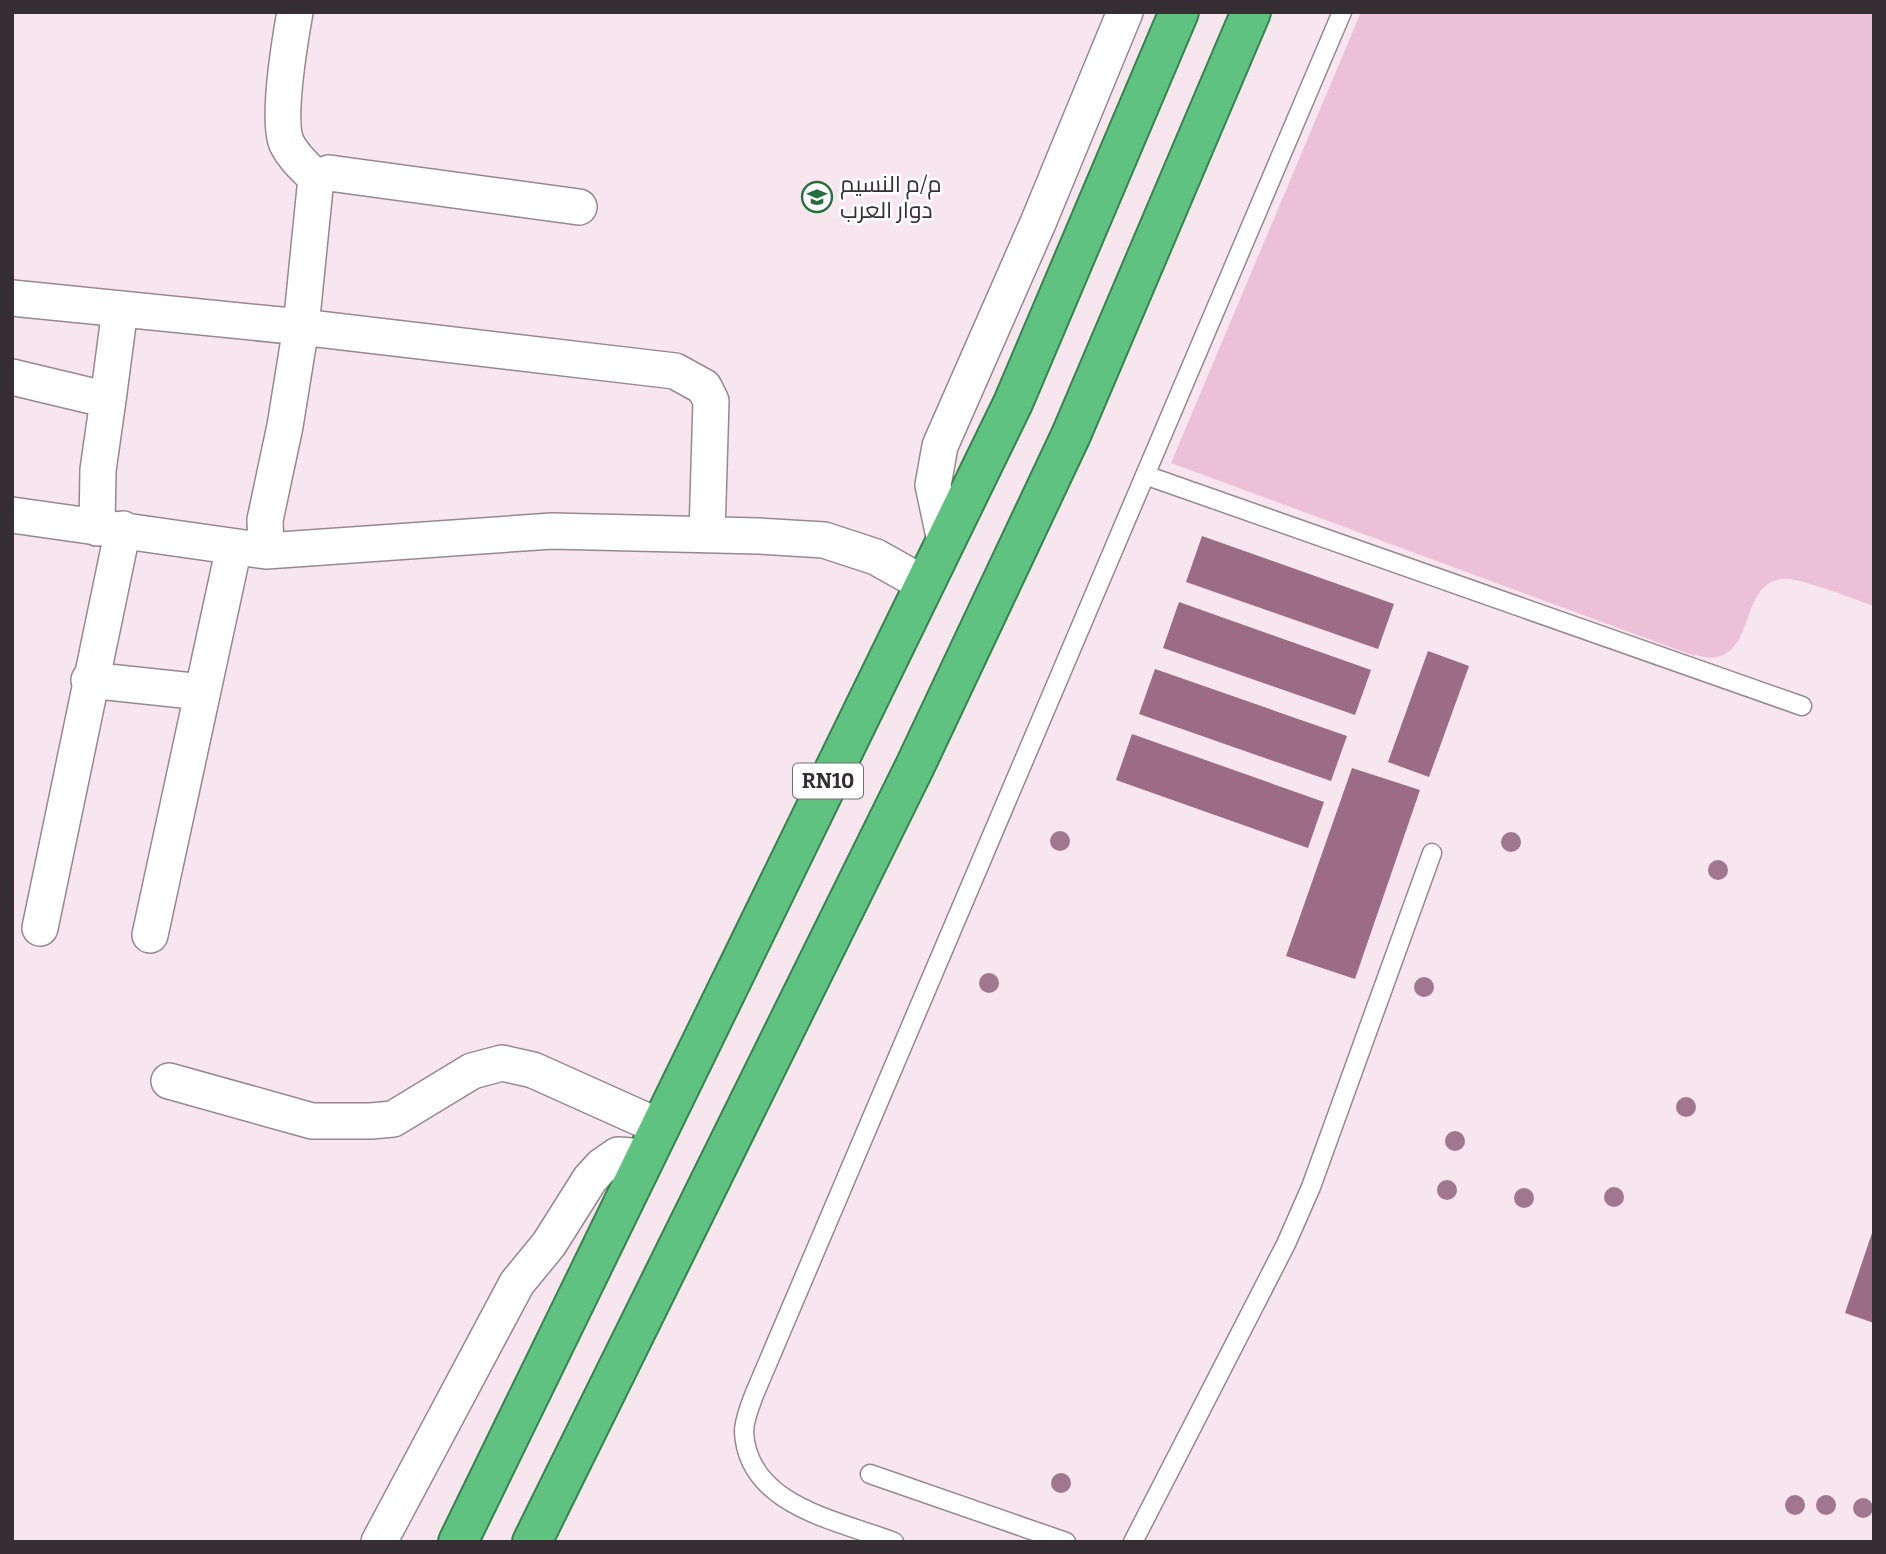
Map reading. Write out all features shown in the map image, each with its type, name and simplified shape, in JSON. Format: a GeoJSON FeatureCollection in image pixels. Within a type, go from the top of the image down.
{"type":"FeatureCollection","features":[{"type":"Feature","properties":{"kind":"highway","name":"RN10"},"geometry":{"type":"LineString","coordinates":[[458,1542],[1013,403],[1179,12]]}},
{"type":"Feature","properties":{"kind":"highway","name":"RN10"},"geometry":{"type":"LineString","coordinates":[[532,1542],[915,766],[1071,435],[1251,12]]}},
{"type":"Feature","properties":{"kind":"street"},"geometry":{"type":"LineString","coordinates":[[295,12],[282,119],[286,142],[296,159],[316,178]]}},
{"type":"Feature","properties":{"kind":"street"},"geometry":{"type":"LineString","coordinates":[[945,541],[933,485],[940,446],[1038,223],[1125,12]]}},
{"type":"Feature","properties":{"kind":"street"},"geometry":{"type":"LineString","coordinates":[[316,178],[329,173],[579,207]]}},
{"type":"Feature","properties":{"kind":"street"},"geometry":{"type":"LineString","coordinates":[[150,935],[202,692],[250,549],[265,520],[285,426],[301,327],[316,178]]}},
{"type":"Feature","properties":{"kind":"street"},"geometry":{"type":"LineString","coordinates":[[12,298],[301,327],[675,371],[704,387],[711,401],[707,534]]}},
{"type":"Feature","properties":{"kind":"street"},"geometry":{"type":"LineString","coordinates":[[40,928],[89,680],[110,528],[98,470],[120,309]]}},
{"type":"Feature","properties":{"kind":"street"},"geometry":{"type":"LineString","coordinates":[[12,377],[108,400]]}},
{"type":"Feature","properties":{"kind":"street"},"geometry":{"type":"LineString","coordinates":[[12,515],[250,549],[552,531],[707,534],[824,540],[876,558],[924,584]]}},
{"type":"Feature","properties":{"kind":"street"},"geometry":{"type":"LineString","coordinates":[[89,680],[202,692]]}},
{"type":"Feature","properties":{"kind":"street"},"geometry":{"type":"LineString","coordinates":[[169,1081],[312,1121],[371,1121],[393,1119],[472,1071],[502,1063],[533,1070],[653,1142]]}},
{"type":"Feature","properties":{"kind":"street"},"geometry":{"type":"LineString","coordinates":[[379,1542],[517,1283],[549,1244],[590,1179],[602,1166],[618,1155],[653,1142]]}},
{"type":"Feature","properties":{"kind":"lane"},"geometry":{"type":"LineString","coordinates":[[894,1542],[800,1507],[772,1492],[750,1464],[744,1429],[754,1395],[1342,12]]}},
{"type":"Feature","properties":{"kind":"lane"},"geometry":{"type":"LineString","coordinates":[[1145,475],[1802,706]]}},
{"type":"Feature","properties":{"kind":"lane"},"geometry":{"type":"LineString","coordinates":[[1133,1542],[1286,1244],[1311,1187],[1432,853]]}},
{"type":"Feature","properties":{"kind":"lane"},"geometry":{"type":"LineString","coordinates":[[870,1474],[1066,1542]]}},
{"type":"Feature","properties":{"kind":"shaded area"},"geometry":{"type":"Polygon","coordinates":[[[1361,12],[1874,12],[1874,606],[1813,585],[1781,579],[1768,584],[1759,593],[1737,643],[1728,652],[1716,657],[1689,654],[1171,463],[1361,12]]]}},
{"type":"Feature","properties":{"kind":"building"},"geometry":{"type":"Polygon","coordinates":[[[1202,536],[1394,604],[1378,649],[1186,582],[1202,536]]]}},
{"type":"Feature","properties":{"kind":"building"},"geometry":{"type":"Polygon","coordinates":[[[1179,602],[1371,670],[1355,715],[1163,648],[1179,602]]]}},
{"type":"Feature","properties":{"kind":"building"},"geometry":{"type":"Polygon","coordinates":[[[1428,651],[1469,666],[1429,777],[1388,762],[1428,651]]]}},
{"type":"Feature","properties":{"kind":"building"},"geometry":{"type":"Polygon","coordinates":[[[1155,669],[1347,736],[1331,781],[1139,714],[1155,669]]]}},
{"type":"Feature","properties":{"kind":"building"},"geometry":{"type":"Polygon","coordinates":[[[1132,734],[1324,802],[1308,848],[1116,780],[1132,734]]]}},
{"type":"Feature","properties":{"kind":"building"},"geometry":{"type":"Polygon","coordinates":[[[1352,768],[1420,790],[1355,979],[1286,956],[1352,768]]]}},
{"type":"Feature","properties":{"kind":"building"},"geometry":{"type":"Polygon","coordinates":[[[1874,1227],[1874,1323],[1845,1313],[1874,1227]]]}},
{"type":"Feature","properties":{"kind":"place","name":"م/م النسيم دوار العرب"},"geometry":{"type":"Point","coordinates":[817,197]}}]}
